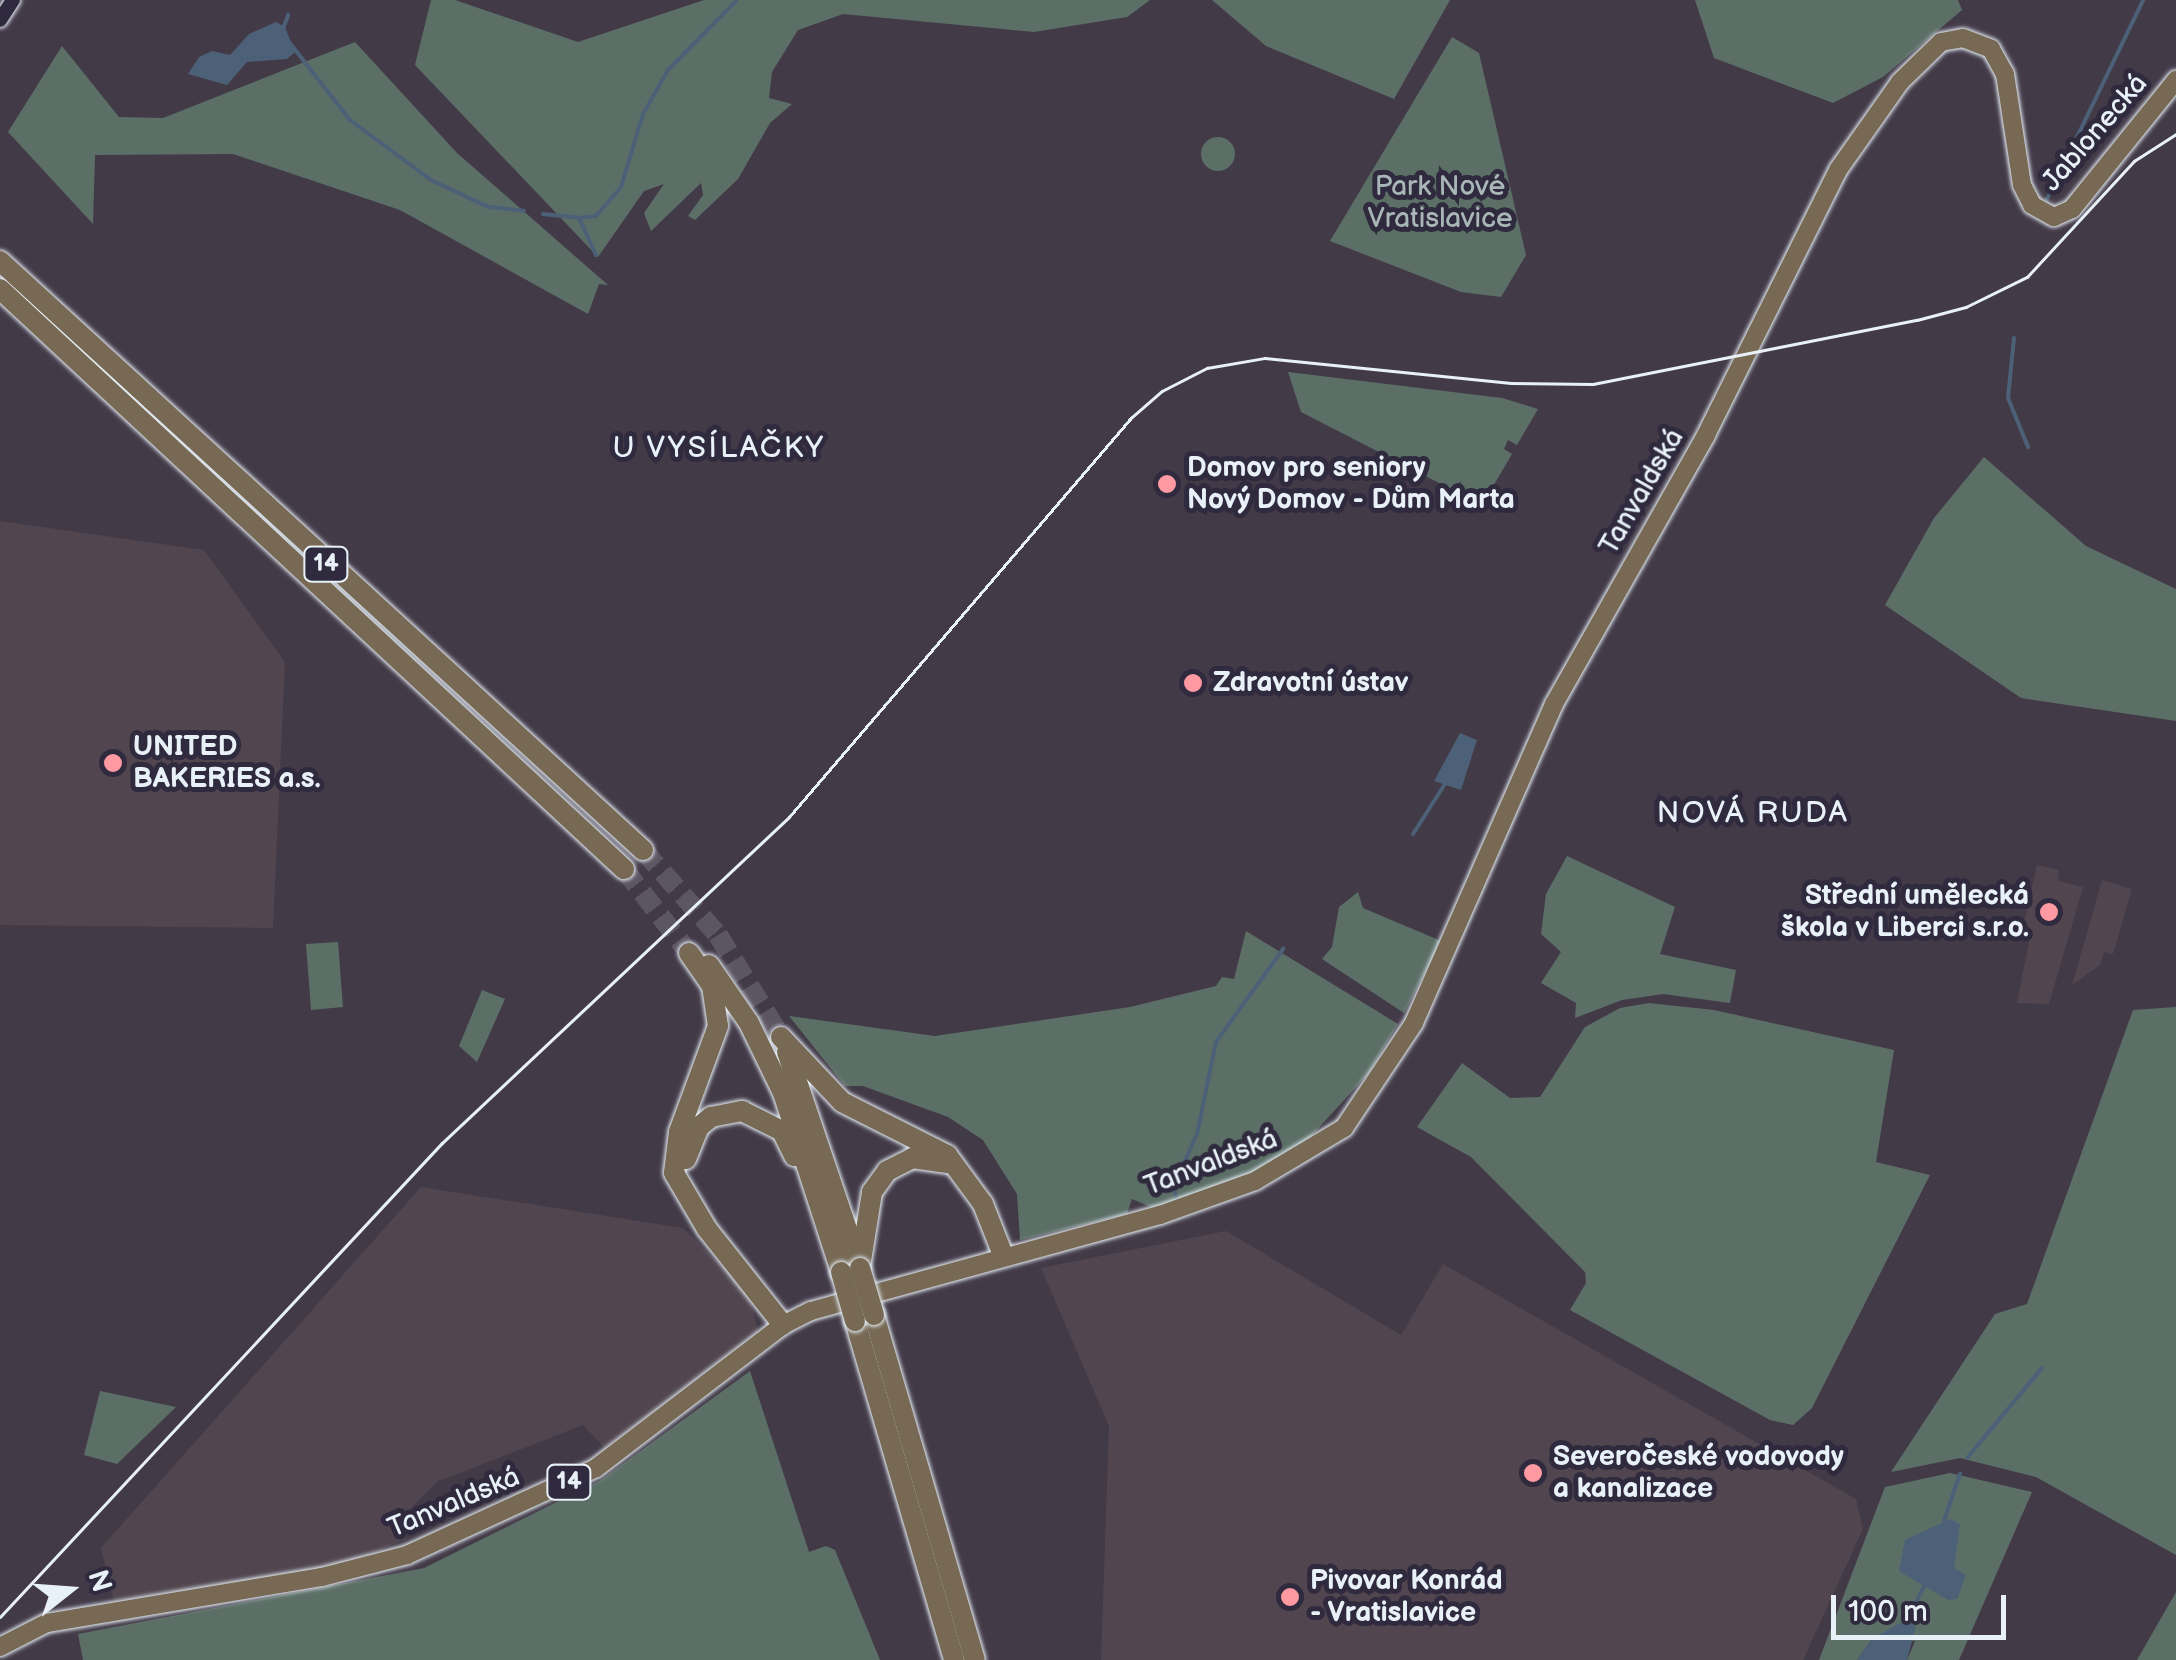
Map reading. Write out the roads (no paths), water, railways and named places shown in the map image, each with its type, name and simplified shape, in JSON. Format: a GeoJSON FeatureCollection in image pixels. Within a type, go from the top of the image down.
{"type":"FeatureCollection","features":[{"type":"Feature","properties":{"kind":"highway","name":"14"},"geometry":{"type":"LineString","coordinates":[[5,280],[644,850]]}},
{"type":"Feature","properties":{"kind":"highway","name":"14"},"geometry":{"type":"LineString","coordinates":[[5,280],[624,869]]}},
{"type":"Feature","properties":{"kind":"highway"},"geometry":{"type":"LineString","coordinates":[[783,1325],[677,1182],[674,1154],[718,1026],[712,986],[692,950],[749,1023],[783,1093],[864,1318],[975,1660]]}},
{"type":"Feature","properties":{"kind":"highway"},"geometry":{"type":"LineString","coordinates":[[846,1266],[782,1037],[842,1102],[935,1145],[983,1204],[1003,1255]]}},
{"type":"Feature","properties":{"kind":"highway"},"geometry":{"type":"LineString","coordinates":[[690,1202],[686,1152],[699,1127],[726,1112],[755,1113],[789,1142],[846,1266]]}},
{"type":"Feature","properties":{"kind":"highway"},"geometry":{"type":"LineString","coordinates":[[846,1266],[882,1176],[912,1158],[954,1164]]}},
{"type":"Feature","properties":{"kind":"highway"},"geometry":{"type":"LineString","coordinates":[[864,1318],[954,1660]]}},
{"type":"Feature","properties":{"kind":"main road","name":"Jablonecká"},"geometry":{"type":"LineString","coordinates":[[1941,42],[1979,42],[1999,59],[2017,168],[2032,205],[2046,216],[2072,209],[2176,80]]}},
{"type":"Feature","properties":{"kind":"main road","name":"Tanvaldská"},"geometry":{"type":"LineString","coordinates":[[0,1647],[46,1623],[322,1577],[407,1556],[596,1468],[783,1325],[844,1300],[1160,1215],[1256,1181],[1344,1128],[1414,1024],[1554,704],[1706,436],[1838,170],[1897,85],[1941,42]]}},
{"type":"Feature","properties":{"kind":"street"},"geometry":{"type":"LineString","coordinates":[[0,20],[14,0]]}},
{"type":"Feature","properties":{"kind":"water"},"geometry":{"type":"Polygon","coordinates":[[[276,22],[285,27],[295,52],[287,59],[247,62],[227,85],[188,74],[199,57],[212,51],[230,55],[249,34],[276,22]]]}},
{"type":"Feature","properties":{"kind":"water"},"geometry":{"type":"Polygon","coordinates":[[[1460,733],[1477,740],[1461,790],[1434,781],[1460,733]]]}},
{"type":"Feature","properties":{"kind":"water"},"geometry":{"type":"Polygon","coordinates":[[[1950,1519],[1960,1524],[1954,1568],[1966,1575],[1957,1599],[1948,1600],[1899,1571],[1905,1540],[1950,1519]]]}},
{"type":"Feature","properties":{"kind":"water"},"geometry":{"type":"Polygon","coordinates":[[[1904,1621],[1916,1626],[1907,1660],[1857,1660],[1873,1638],[1904,1621]]]}},
{"type":"Feature","properties":{"kind":"waterway"},"geometry":{"type":"LineString","coordinates":[[579,218],[596,216],[621,187],[643,114],[668,70],[737,0]]}},
{"type":"Feature","properties":{"kind":"waterway"},"geometry":{"type":"LineString","coordinates":[[2047,199],[2143,0]]}},
{"type":"Feature","properties":{"kind":"waterway"},"geometry":{"type":"LineString","coordinates":[[283,29],[288,15]]}},
{"type":"Feature","properties":{"kind":"waterway"},"geometry":{"type":"LineString","coordinates":[[289,42],[350,120],[431,180],[488,207],[524,211]]}},
{"type":"Feature","properties":{"kind":"waterway"},"geometry":{"type":"LineString","coordinates":[[543,214],[579,218],[596,255]]}},
{"type":"Feature","properties":{"kind":"waterway"},"geometry":{"type":"LineString","coordinates":[[2014,338],[2008,398],[2028,447]]}},
{"type":"Feature","properties":{"kind":"waterway"},"geometry":{"type":"LineString","coordinates":[[1413,834],[1445,784]]}},
{"type":"Feature","properties":{"kind":"waterway"},"geometry":{"type":"LineString","coordinates":[[1177,1204],[1174,1185],[1197,1134],[1216,1042],[1283,949]]}},
{"type":"Feature","properties":{"kind":"waterway"},"geometry":{"type":"LineString","coordinates":[[1967,1458],[2042,1368]]}},
{"type":"Feature","properties":{"kind":"waterway"},"geometry":{"type":"LineString","coordinates":[[1944,1521],[1960,1474]]}},
{"type":"Feature","properties":{"kind":"waterway"},"geometry":{"type":"LineString","coordinates":[[1905,1623],[1926,1583]]}},
{"type":"Feature","properties":{"kind":"tunnel"},"geometry":{"type":"LineString","coordinates":[[643,850],[718,935],[781,1037]]}},
{"type":"Feature","properties":{"kind":"tunnel"},"geometry":{"type":"LineString","coordinates":[[624,869],[689,953]]}},
{"type":"Feature","properties":{"kind":"tram line"},"geometry":{"type":"LineString","coordinates":[[0,1617],[442,1143],[789,817],[1131,418],[1162,391],[1207,368],[1265,358],[1511,383],[1593,384],[1917,320],[1966,307],[2027,277],[2134,161],[2176,134]]}},
{"type":"Feature","properties":{"kind":"place","name":"Domov pro seniory Nový Domov - Dům Marta"},"geometry":{"type":"Point","coordinates":[1167,484]}},
{"type":"Feature","properties":{"kind":"place","name":"Zdravotní ústav"},"geometry":{"type":"Point","coordinates":[1193,683]}},
{"type":"Feature","properties":{"kind":"place","name":"UNITED BAKERIES a.s."},"geometry":{"type":"Point","coordinates":[113,763]}},
{"type":"Feature","properties":{"kind":"place","name":"Střední umělecká škola v Liberci s.r.o."},"geometry":{"type":"Point","coordinates":[2049,912]}},
{"type":"Feature","properties":{"kind":"place","name":"Severočeské vodovody a kanalizace"},"geometry":{"type":"Point","coordinates":[1533,1473]}},
{"type":"Feature","properties":{"kind":"place","name":"Pivovar Konrád - Vratislavice"},"geometry":{"type":"Point","coordinates":[1290,1597]}},
{"type":"Feature","properties":{"kind":"district","name":"U VYSÍLAČKY"},"geometry":{"type":"Point","coordinates":[719,448]}},
{"type":"Feature","properties":{"kind":"district","name":"NOVÁ RUDA"},"geometry":{"type":"Point","coordinates":[1753,813]}},
{"type":"Feature","properties":{"kind":"park label","name":"Park Nové Vratislavice"},"geometry":{"type":"Point","coordinates":[1440,203]}}]}
